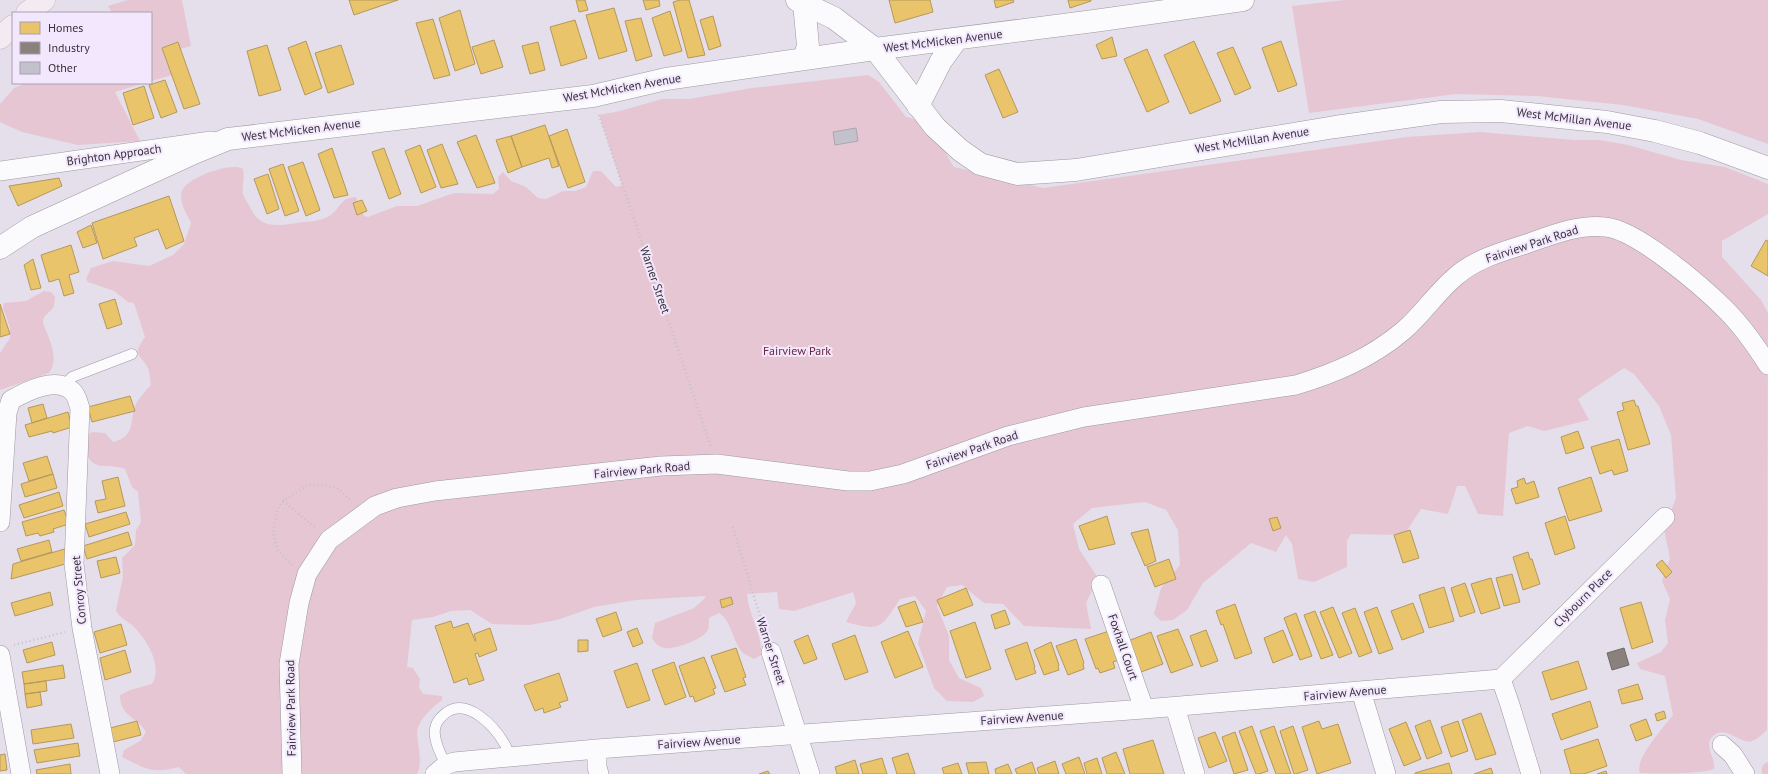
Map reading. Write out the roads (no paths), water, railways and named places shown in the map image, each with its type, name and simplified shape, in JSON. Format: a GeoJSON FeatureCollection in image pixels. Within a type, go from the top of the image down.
{"type":"FeatureCollection","features":[{"type":"Feature","properties":{"kind":"main road"},"geometry":{"type":"LineString","coordinates":[[28,12],[44,0]]}},
{"type":"Feature","properties":{"kind":"main road"},"geometry":{"type":"LineString","coordinates":[[0,38],[12,27]]}},
{"type":"Feature","properties":{"kind":"street","name":"West McMicken Avenue"},"geometry":{"type":"LineString","coordinates":[[0,248],[32,227],[196,152],[228,139],[593,96],[666,79],[875,49],[1243,0]]}},
{"type":"Feature","properties":{"kind":"street"},"geometry":{"type":"LineString","coordinates":[[800,1],[808,46],[804,59]]}},
{"type":"Feature","properties":{"kind":"street","name":"West McMillan Avenue"},"geometry":{"type":"LineString","coordinates":[[800,1],[834,18],[875,49],[934,127],[960,150],[980,164],[1017,174],[1076,170],[1336,127],[1441,112],[1502,111],[1608,122],[1655,131],[1700,143],[1768,168]]}},
{"type":"Feature","properties":{"kind":"street"},"geometry":{"type":"LineString","coordinates":[[918,106],[941,61],[957,39]]}},
{"type":"Feature","properties":{"kind":"street","name":"Brighton Approach"},"geometry":{"type":"LineString","coordinates":[[0,171],[228,139]]}},
{"type":"Feature","properties":{"kind":"street","name":"Fairview Park Road"},"geometry":{"type":"LineString","coordinates":[[292,774],[288,664],[299,603],[307,574],[329,540],[375,506],[398,498],[435,491],[661,466],[717,464],[848,481],[870,481],[903,474],[1008,436],[1084,418],[1296,385],[1325,376],[1357,363],[1383,346],[1404,331],[1455,276],[1475,263],[1495,254],[1551,236],[1590,226],[1607,227],[1620,230],[1636,238],[1681,270],[1726,310],[1754,343],[1768,365]]}},
{"type":"Feature","properties":{"kind":"street"},"geometry":{"type":"LineString","coordinates":[[0,522],[7,413],[11,400],[23,394],[52,385],[63,386]]}},
{"type":"Feature","properties":{"kind":"street","name":"Conroy Street"},"geometry":{"type":"LineString","coordinates":[[63,386],[72,391],[80,408],[74,564],[82,628],[110,774]]}},
{"type":"Feature","properties":{"kind":"street","name":"Clybourn Place"},"geometry":{"type":"LineString","coordinates":[[1501,680],[1665,516]]}},
{"type":"Feature","properties":{"kind":"street","name":"Foxhall Court"},"geometry":{"type":"LineString","coordinates":[[1101,585],[1144,709]]}},
{"type":"Feature","properties":{"kind":"street"},"geometry":{"type":"LineString","coordinates":[[4,651],[21,774]]}},
{"type":"Feature","properties":{"kind":"street","name":"Warner Street"},"geometry":{"type":"LineString","coordinates":[[771,652],[810,774]]}},
{"type":"Feature","properties":{"kind":"street"},"geometry":{"type":"LineString","coordinates":[[1501,680],[1531,774]]}},
{"type":"Feature","properties":{"kind":"street","name":"Fairview Avenue"},"geometry":{"type":"LineString","coordinates":[[440,769],[454,762],[510,757],[798,734],[1175,707],[1501,680]]}},
{"type":"Feature","properties":{"kind":"street"},"geometry":{"type":"LineString","coordinates":[[1362,691],[1386,774]]}},
{"type":"Feature","properties":{"kind":"street"},"geometry":{"type":"LineString","coordinates":[[1175,707],[1195,774]]}},
{"type":"Feature","properties":{"kind":"street"},"geometry":{"type":"LineString","coordinates":[[1722,745],[1733,755],[1745,774]]}},
{"type":"Feature","properties":{"kind":"street"},"geometry":{"type":"LineString","coordinates":[[597,750],[597,767],[599,774]]}},
{"type":"Feature","properties":{"kind":"lane"},"geometry":{"type":"LineString","coordinates":[[63,386],[72,376],[132,354]]}},
{"type":"Feature","properties":{"kind":"lane"},"geometry":{"type":"LineString","coordinates":[[440,769],[440,751],[434,730],[439,719],[450,710],[463,707],[475,712],[489,724],[504,743],[510,757]]}},
{"type":"Feature","properties":{"kind":"park label","name":"Fairview Park"},"geometry":{"type":"Point","coordinates":[797,351]}}]}
